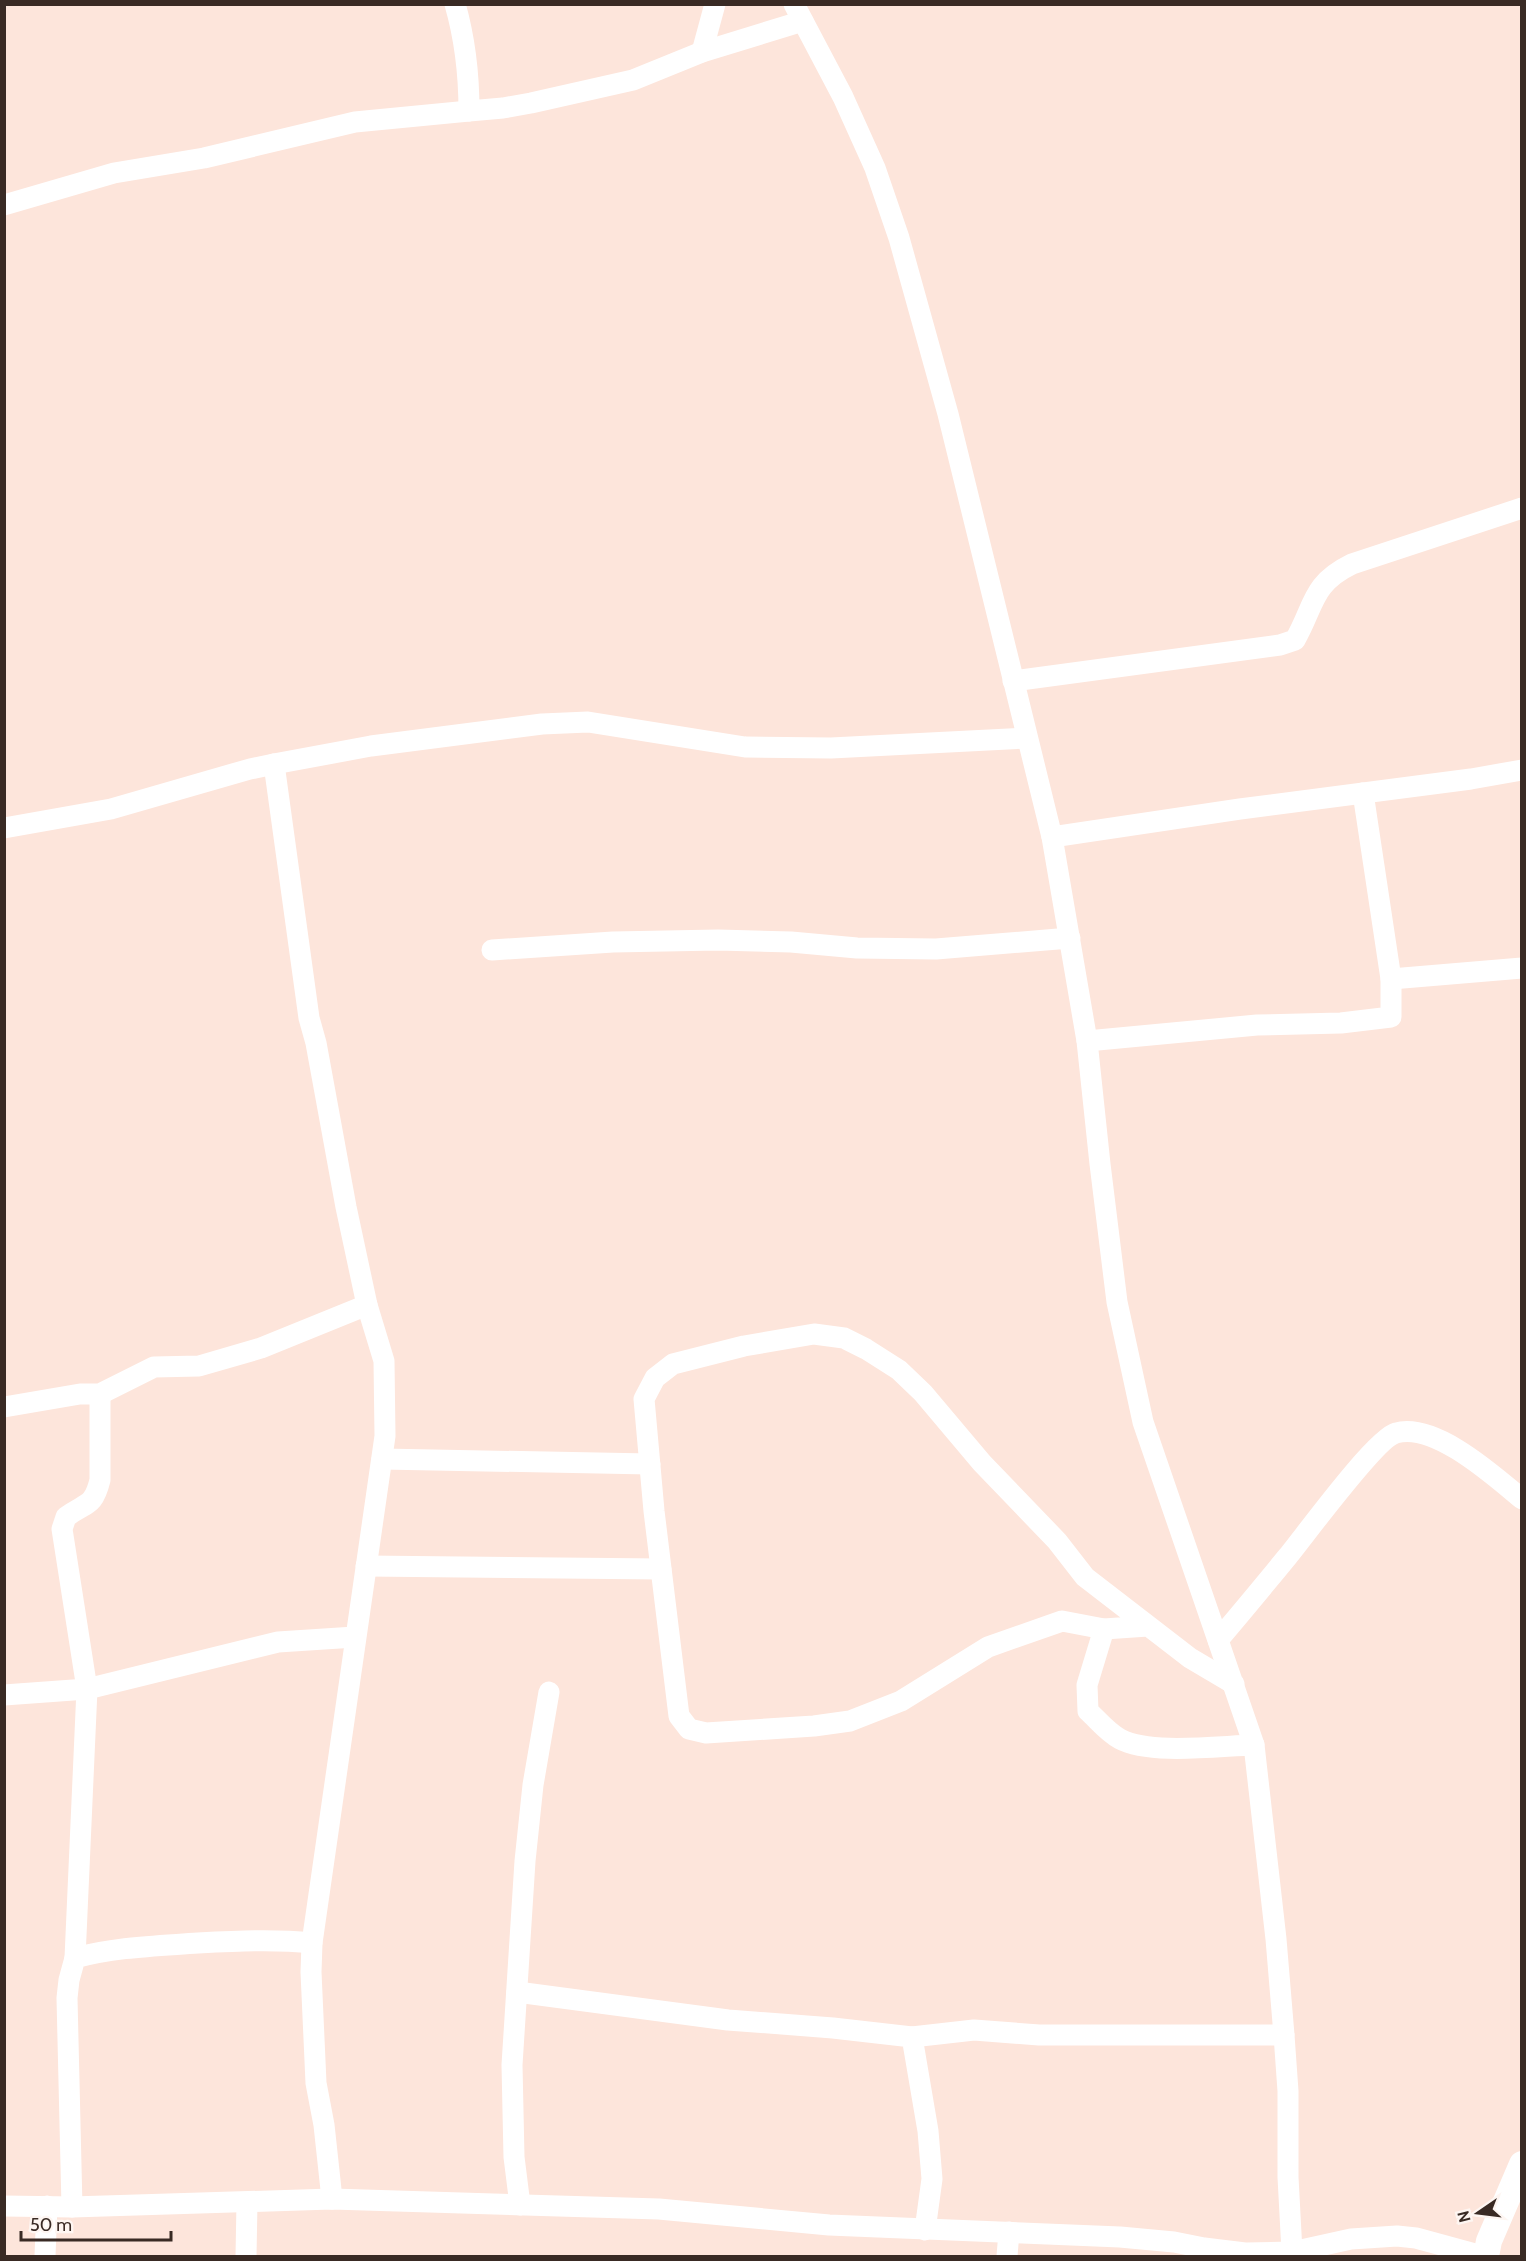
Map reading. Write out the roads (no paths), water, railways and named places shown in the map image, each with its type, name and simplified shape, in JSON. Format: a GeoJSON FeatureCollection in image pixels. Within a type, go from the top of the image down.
{"type":"FeatureCollection","features":[{"type":"Feature","properties":{"kind":"street"},"geometry":{"type":"LineString","coordinates":[[455,4],[469,81],[469,111]]}},
{"type":"Feature","properties":{"kind":"street"},"geometry":{"type":"LineString","coordinates":[[702,51],[715,4]]}},
{"type":"Feature","properties":{"kind":"street"},"geometry":{"type":"LineString","coordinates":[[4,206],[114,173],[204,158],[355,122],[531,103],[633,80],[798,13],[843,97],[875,168],[899,238],[948,414],[1052,837],[1087,1041],[1118,1302],[1143,1422],[1254,1745],[1276,1939],[1284,2034],[1288,2091],[1288,2177],[1292,2252]]}},
{"type":"Feature","properties":{"kind":"street"},"geometry":{"type":"LineString","coordinates":[[1013,681],[1280,645],[1295,640],[1312,599],[1336,572],[1352,564],[1521,508]]}},
{"type":"Feature","properties":{"kind":"street"},"geometry":{"type":"LineString","coordinates":[[4,828],[111,809],[274,764],[371,746],[542,724],[588,722],[746,747],[831,748],[1027,738]]}},
{"type":"Feature","properties":{"kind":"street"},"geometry":{"type":"LineString","coordinates":[[274,764],[309,1018],[316,1043],[346,1207],[367,1305],[384,1361],[385,1436],[312,1943],[312,2023],[316,2083],[324,2125],[332,2199]]}},
{"type":"Feature","properties":{"kind":"street"},"geometry":{"type":"LineString","coordinates":[[1052,837],[1240,809],[1471,779],[1521,770]]}},
{"type":"Feature","properties":{"kind":"street"},"geometry":{"type":"LineString","coordinates":[[1087,1041],[1257,1025],[1341,1023],[1391,1017],[1390,979],[1363,793]]}},
{"type":"Feature","properties":{"kind":"street"},"geometry":{"type":"LineString","coordinates":[[492,950],[613,942],[718,940],[791,942],[857,948],[936,949],[1070,938]]}},
{"type":"Feature","properties":{"kind":"street"},"geometry":{"type":"LineString","coordinates":[[1390,979],[1521,968]]}},
{"type":"Feature","properties":{"kind":"street"},"geometry":{"type":"LineString","coordinates":[[4,1407],[81,1394],[100,1394],[154,1367],[199,1366],[251,1351],[367,1305]]}},
{"type":"Feature","properties":{"kind":"street"},"geometry":{"type":"LineString","coordinates":[[1148,1626],[1104,1629],[1062,1621],[988,1647],[901,1701],[850,1721],[814,1726],[706,1732],[689,1728],[679,1716],[644,1400],[656,1378],[673,1364],[744,1346],[814,1334],[844,1338],[866,1348],[899,1370],[923,1393],[982,1463],[1057,1541],[1086,1576],[1190,1658],[1234,1684]]}},
{"type":"Feature","properties":{"kind":"street"},"geometry":{"type":"LineString","coordinates":[[72,2206],[67,1998],[75,1958],[87,1689],[62,1529],[66,1517],[92,1503],[97,1492],[100,1480],[100,1394]]}},
{"type":"Feature","properties":{"kind":"street"},"geometry":{"type":"LineString","coordinates":[[1218,1640],[1339,1492],[1379,1446],[1395,1433],[1420,1432],[1459,1449],[1521,1499]]}},
{"type":"Feature","properties":{"kind":"street"},"geometry":{"type":"LineString","coordinates":[[382,1459],[650,1464]]}},
{"type":"Feature","properties":{"kind":"street"},"geometry":{"type":"LineString","coordinates":[[366,1566],[661,1569]]}},
{"type":"Feature","properties":{"kind":"street"},"geometry":{"type":"LineString","coordinates":[[1104,1629],[1087,1685],[1089,1710],[1106,1729],[1121,1739],[1149,1748],[1254,1745]]}},
{"type":"Feature","properties":{"kind":"street"},"geometry":{"type":"LineString","coordinates":[[4,1695],[87,1689],[278,1642],[355,1637]]}},
{"type":"Feature","properties":{"kind":"street"},"geometry":{"type":"LineString","coordinates":[[520,2205],[514,2157],[512,2065],[525,1861],[532,1796],[549,1692]]}},
{"type":"Feature","properties":{"kind":"street"},"geometry":{"type":"LineString","coordinates":[[75,1958],[163,1945],[261,1940],[312,1943]]}},
{"type":"Feature","properties":{"kind":"street"},"geometry":{"type":"LineString","coordinates":[[517,1992],[729,2020],[912,2037],[974,2030],[1039,2036],[1284,2034]]}},
{"type":"Feature","properties":{"kind":"street"},"geometry":{"type":"LineString","coordinates":[[912,2037],[928,2131],[932,2180],[925,2230]]}},
{"type":"Feature","properties":{"kind":"street"},"geometry":{"type":"LineString","coordinates":[[4,2206],[332,2199],[659,2209],[830,2225],[1120,2237],[1174,2242],[1245,2253],[1292,2252],[1351,2239],[1397,2236],[1416,2238],[1484,2256],[1521,2164]]}},
{"type":"Feature","properties":{"kind":"street"},"geometry":{"type":"LineString","coordinates":[[246,2256],[247,2202]]}},
{"type":"Feature","properties":{"kind":"street"},"geometry":{"type":"LineString","coordinates":[[45,2256],[47,2206]]}},
{"type":"Feature","properties":{"kind":"street"},"geometry":{"type":"LineString","coordinates":[[1007,2256],[1009,2232]]}}]}
